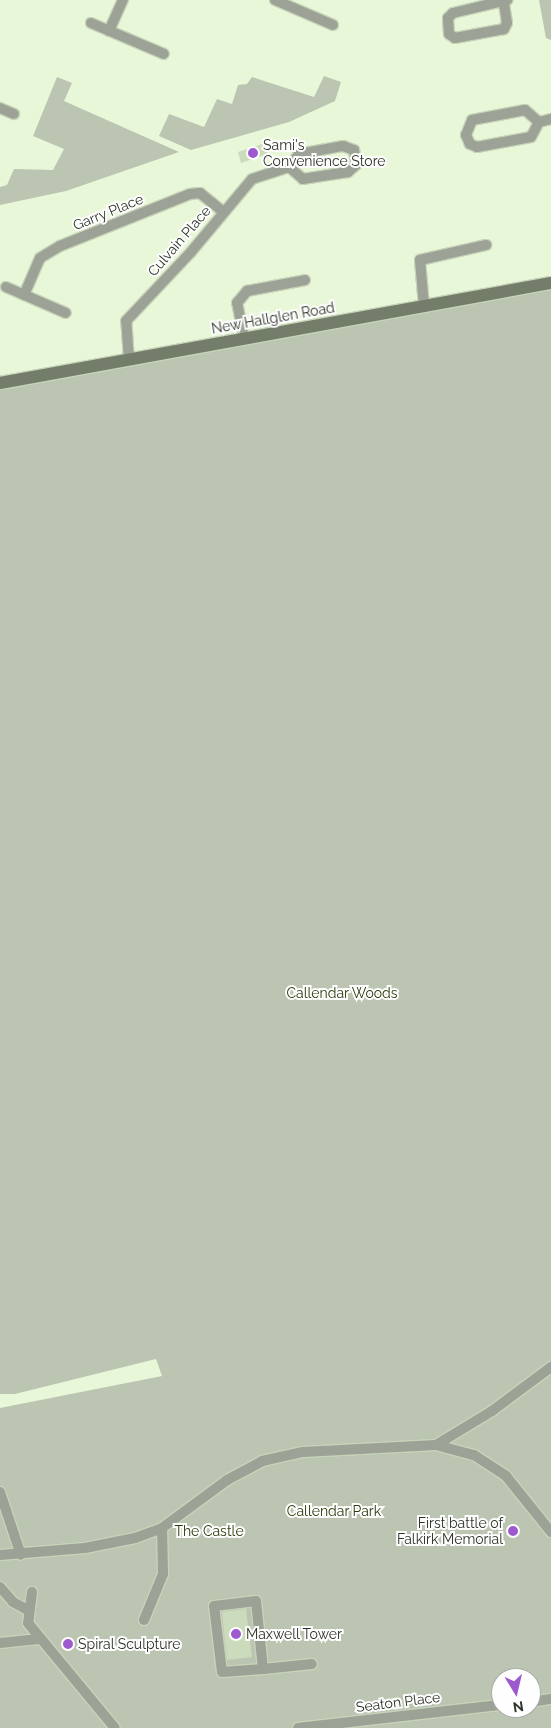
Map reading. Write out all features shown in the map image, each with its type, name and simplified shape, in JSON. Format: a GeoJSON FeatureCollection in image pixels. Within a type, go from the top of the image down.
{"type":"FeatureCollection","features":[{"type":"Feature","properties":{"kind":"street"},"geometry":{"type":"LineString","coordinates":[[109,31],[123,0]]}},
{"type":"Feature","properties":{"kind":"street"},"geometry":{"type":"LineString","coordinates":[[275,0],[333,25]]}},
{"type":"Feature","properties":{"kind":"street"},"geometry":{"type":"LineString","coordinates":[[505,2],[507,23],[504,29],[455,38],[449,34],[448,18],[453,13],[505,2]]}},
{"type":"Feature","properties":{"kind":"street"},"geometry":{"type":"LineString","coordinates":[[91,23],[164,54]]}},
{"type":"Feature","properties":{"kind":"street"},"geometry":{"type":"LineString","coordinates":[[0,108],[14,114]]}},
{"type":"Feature","properties":{"kind":"street"},"geometry":{"type":"LineString","coordinates":[[539,122],[525,110],[472,120],[466,135],[477,147],[531,137],[539,122],[551,119]]}},
{"type":"Feature","properties":{"kind":"street","name":"Culvain Place"},"geometry":{"type":"LineString","coordinates":[[129,360],[126,321],[191,252],[222,211],[258,174],[289,167],[299,154],[343,146],[354,150],[356,165],[348,172],[303,179],[289,167]]}},
{"type":"Feature","properties":{"kind":"street","name":"Garry Place"},"geometry":{"type":"LineString","coordinates":[[24,295],[40,258],[60,246],[190,194],[200,193],[222,211]]}},
{"type":"Feature","properties":{"kind":"street"},"geometry":{"type":"LineString","coordinates":[[424,306],[420,260],[486,245]]}},
{"type":"Feature","properties":{"kind":"street"},"geometry":{"type":"LineString","coordinates":[[244,338],[237,303],[247,291],[305,280]]}},
{"type":"Feature","properties":{"kind":"street","name":"New Hallglen Road"},"geometry":{"type":"LineString","coordinates":[[0,383],[551,282]]}},
{"type":"Feature","properties":{"kind":"street"},"geometry":{"type":"LineString","coordinates":[[6,287],[66,313]]}},
{"type":"Feature","properties":{"kind":"street"},"geometry":{"type":"LineString","coordinates":[[436,1445],[492,1411],[551,1367]]}},
{"type":"Feature","properties":{"kind":"street"},"geometry":{"type":"LineString","coordinates":[[0,1555],[21,1555],[85,1548],[162,1528],[227,1480],[262,1461],[303,1452],[436,1445],[474,1456],[506,1476],[551,1532]]}},
{"type":"Feature","properties":{"kind":"street"},"geometry":{"type":"LineString","coordinates":[[0,1492],[21,1555]]}},
{"type":"Feature","properties":{"kind":"street"},"geometry":{"type":"LineString","coordinates":[[144,1620],[163,1574],[162,1528]]}},
{"type":"Feature","properties":{"kind":"street"},"geometry":{"type":"LineString","coordinates":[[0,1587],[13,1602],[29,1610]]}},
{"type":"Feature","properties":{"kind":"street"},"geometry":{"type":"LineString","coordinates":[[32,1592],[28,1623],[39,1639],[116,1728]]}},
{"type":"Feature","properties":{"kind":"street"},"geometry":{"type":"LineString","coordinates":[[263,1669],[256,1601],[214,1606],[222,1672],[263,1669],[312,1664]]}},
{"type":"Feature","properties":{"kind":"street"},"geometry":{"type":"LineString","coordinates":[[0,1643],[39,1639]]}},
{"type":"Feature","properties":{"kind":"street","name":"Seaton Place"},"geometry":{"type":"LineString","coordinates":[[298,1728],[491,1706]]}},
{"type":"Feature","properties":{"kind":"green space"},"geometry":{"type":"Polygon","coordinates":[[[539,0],[551,0],[551,40],[546,38],[539,0]]]}},
{"type":"Feature","properties":{"kind":"green space"},"geometry":{"type":"Polygon","coordinates":[[[324,76],[341,82],[335,101],[289,122],[191,150],[159,136],[169,114],[204,127],[217,99],[232,104],[238,85],[247,84],[252,77],[314,97],[324,76]]]}},
{"type":"Feature","properties":{"kind":"green space"},"geometry":{"type":"Polygon","coordinates":[[[57,77],[72,83],[64,101],[179,152],[66,191],[0,205],[0,187],[7,185],[14,169],[53,170],[64,149],[33,136],[57,77]]]}},
{"type":"Feature","properties":{"kind":"green space"},"geometry":{"type":"Polygon","coordinates":[[[551,288],[551,1728],[0,1728],[0,1408],[162,1376],[156,1359],[15,1394],[0,1394],[0,389],[551,288]]]}},
{"type":"Feature","properties":{"kind":"building","name":"Sami's Convenience Store"},"geometry":{"type":"Polygon","coordinates":[[[265,143],[268,154],[241,163],[238,152],[265,143]]]}},
{"type":"Feature","properties":{"kind":"building","name":"Maxwell Tower"},"geometry":{"type":"Polygon","coordinates":[[[246,1609],[252,1657],[227,1660],[222,1612],[246,1609]]]}},
{"type":"Feature","properties":{"kind":"place","name":"Sami's Convenience Store"},"geometry":{"type":"Point","coordinates":[253,153]}},
{"type":"Feature","properties":{"kind":"place","name":"First battle of Falkirk Memorial"},"geometry":{"type":"Point","coordinates":[513,1531]}},
{"type":"Feature","properties":{"kind":"place","name":"Maxwell Tower"},"geometry":{"type":"Point","coordinates":[236,1634]}},
{"type":"Feature","properties":{"kind":"place","name":"Spiral Sculpture"},"geometry":{"type":"Point","coordinates":[68,1644]}},
{"type":"Feature","properties":{"kind":"park label","name":"Callendar Woods"},"geometry":{"type":"Point","coordinates":[342,993]}},
{"type":"Feature","properties":{"kind":"park label","name":"Callendar Park"},"geometry":{"type":"Point","coordinates":[334,1511]}},
{"type":"Feature","properties":{"kind":"park label","name":"The Castle"},"geometry":{"type":"Point","coordinates":[209,1531]}}]}
